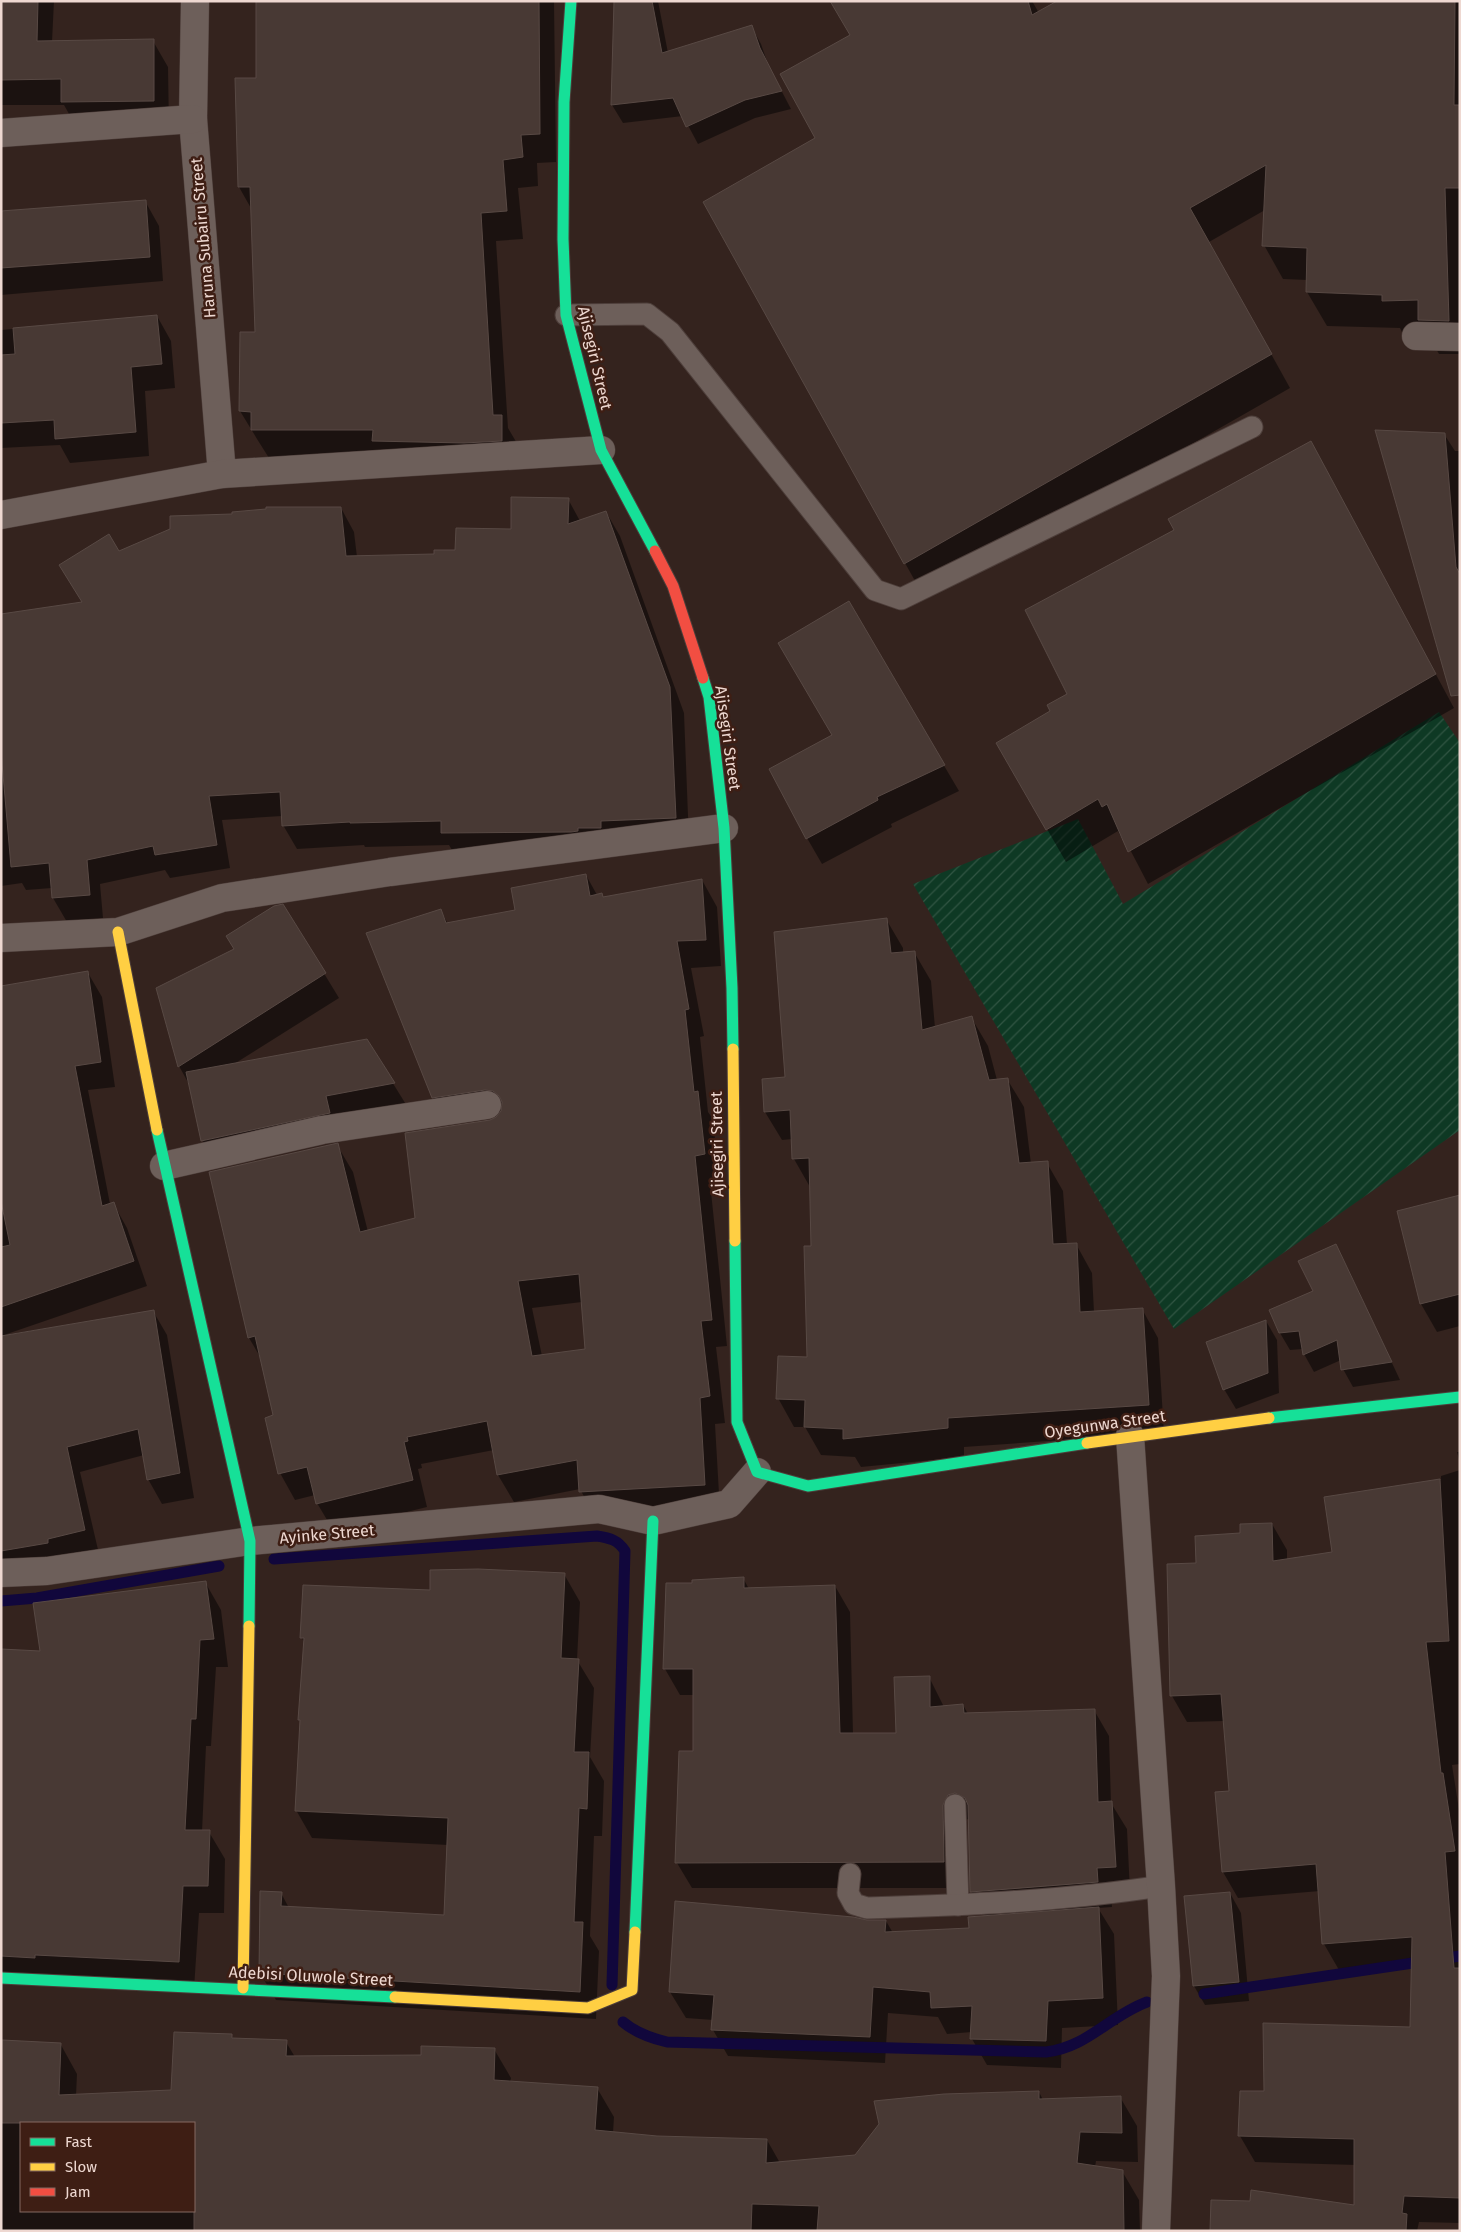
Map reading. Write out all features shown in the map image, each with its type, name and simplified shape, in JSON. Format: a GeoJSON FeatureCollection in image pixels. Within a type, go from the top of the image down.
{"type":"FeatureCollection","features":[{"type":"Feature","properties":{"kind":"street","name":"Haruna Subairu Street"},"geometry":{"type":"LineString","coordinates":[[195,1],[193,119],[222,474]]}},
{"type":"Feature","properties":{"kind":"street","name":"Ajisegiri Street"},"geometry":{"type":"LineString","coordinates":[[571,1],[564,102],[563,239],[566,315],[601,450],[673,586],[709,696],[724,828],[732,988],[737,1422],[757,1472]]}},
{"type":"Feature","properties":{"kind":"street"},"geometry":{"type":"LineString","coordinates":[[1,133],[193,119]]}},
{"type":"Feature","properties":{"kind":"street"},"geometry":{"type":"LineString","coordinates":[[1416,336],[1460,337]]}},
{"type":"Feature","properties":{"kind":"street"},"geometry":{"type":"LineString","coordinates":[[1,515],[222,474],[601,450]]}},
{"type":"Feature","properties":{"kind":"street"},"geometry":{"type":"LineString","coordinates":[[1,938],[118,932],[222,898],[390,872],[724,828]]}},
{"type":"Feature","properties":{"kind":"street"},"geometry":{"type":"LineString","coordinates":[[118,932],[164,1166],[250,1541],[243,1988]]}},
{"type":"Feature","properties":{"kind":"street"},"geometry":{"type":"LineString","coordinates":[[164,1166],[322,1130],[487,1105]]}},
{"type":"Feature","properties":{"kind":"street","name":"Oyegunwa Street"},"geometry":{"type":"LineString","coordinates":[[757,1472],[808,1486],[1130,1436],[1369,1405],[1460,1396]]}},
{"type":"Feature","properties":{"kind":"street"},"geometry":{"type":"LineString","coordinates":[[1130,1436],[1166,1976],[1156,2231]]}},
{"type":"Feature","properties":{"kind":"street"},"geometry":{"type":"LineString","coordinates":[[653,1521],[729,1504],[757,1472]]}},
{"type":"Feature","properties":{"kind":"street","name":"Ayinke Street"},"geometry":{"type":"LineString","coordinates":[[1,1573],[47,1571],[250,1541],[599,1509],[653,1521]]}},
{"type":"Feature","properties":{"kind":"street","name":"Adebisi Oluwole Street"},"geometry":{"type":"LineString","coordinates":[[1,1978],[243,1988],[588,2008],[632,1990],[653,1521]]}},
{"type":"Feature","properties":{"kind":"lane"},"geometry":{"type":"LineString","coordinates":[[566,315],[648,314],[670,332],[875,590],[901,600],[1252,426]]}},
{"type":"Feature","properties":{"kind":"lane"},"geometry":{"type":"LineString","coordinates":[[955,1805],[958,1905]]}},
{"type":"Feature","properties":{"kind":"lane"},"geometry":{"type":"LineString","coordinates":[[850,1874],[848,1893],[854,1904],[867,1908],[958,1905],[1127,1891],[1161,1886]]}},
{"type":"Feature","properties":{"kind":"green space"},"geometry":{"type":"Polygon","coordinates":[[[1439,712],[1460,743],[1460,1130],[1174,1329],[913,884],[1078,819],[1123,904],[1439,712]]]}},
{"type":"Feature","properties":{"kind":"building"},"geometry":{"type":"Polygon","coordinates":[[[1,1],[38,1],[37,41],[154,39],[154,101],[61,102],[61,79],[1,80],[1,1]]]}},
{"type":"Feature","properties":{"kind":"building"},"geometry":{"type":"Polygon","coordinates":[[[256,1],[539,1],[540,134],[521,135],[523,157],[503,160],[507,211],[481,213],[493,415],[502,415],[502,441],[464,443],[372,441],[373,430],[251,430],[251,412],[239,411],[240,332],[255,332],[250,187],[238,187],[235,78],[256,78],[256,1]]]}},
{"type":"Feature","properties":{"kind":"building"},"geometry":{"type":"Polygon","coordinates":[[[614,1],[652,1],[662,53],[752,25],[760,48],[782,91],[745,100],[686,127],[673,98],[611,105],[614,1]]]}},
{"type":"Feature","properties":{"kind":"building"},"geometry":{"type":"Polygon","coordinates":[[[830,1],[1028,1],[1032,15],[1057,1],[1455,1],[1454,105],[1460,105],[1460,188],[1445,188],[1449,321],[1418,320],[1418,300],[1382,301],[1382,295],[1306,292],[1307,248],[1262,246],[1266,165],[1190,208],[1272,354],[904,564],[703,202],[815,138],[780,74],[850,35],[830,1]]]}},
{"type":"Feature","properties":{"kind":"building"},"geometry":{"type":"Polygon","coordinates":[[[146,200],[150,257],[1,268],[1,211],[146,200]]]}},
{"type":"Feature","properties":{"kind":"building"},"geometry":{"type":"Polygon","coordinates":[[[157,315],[162,364],[131,367],[136,432],[55,439],[54,420],[1,423],[1,355],[15,354],[13,328],[157,315]]]}},
{"type":"Feature","properties":{"kind":"building"},"geometry":{"type":"Polygon","coordinates":[[[1375,430],[1445,433],[1456,567],[1460,574],[1460,695],[1451,696],[1375,430]]]}},
{"type":"Feature","properties":{"kind":"building"},"geometry":{"type":"Polygon","coordinates":[[[1311,441],[1436,674],[1128,852],[1107,804],[1102,807],[1098,799],[1046,830],[996,743],[1050,711],[1047,705],[1067,694],[1025,610],[1174,530],[1168,519],[1311,441]]]}},
{"type":"Feature","properties":{"kind":"building"},"geometry":{"type":"Polygon","coordinates":[[[511,497],[569,498],[568,524],[606,511],[670,687],[676,818],[601,821],[601,828],[578,828],[578,831],[571,832],[441,833],[441,821],[350,822],[282,826],[280,792],[209,796],[217,845],[155,855],[153,846],[87,860],[90,895],[52,898],[49,863],[11,867],[1,751],[1,614],[82,602],[59,565],[109,534],[119,551],[170,529],[170,516],[232,514],[232,512],[266,509],[266,507],[341,507],[346,556],[434,554],[434,550],[455,550],[456,528],[511,529],[511,497]]]}},
{"type":"Feature","properties":{"kind":"building"},"geometry":{"type":"Polygon","coordinates":[[[849,601],[945,765],[877,797],[878,800],[806,839],[769,769],[832,735],[778,643],[849,601]]]}},
{"type":"Feature","properties":{"kind":"building"},"geometry":{"type":"Polygon","coordinates":[[[586,874],[590,896],[602,893],[603,897],[702,879],[706,940],[677,941],[689,1009],[685,1010],[694,1092],[698,1091],[705,1154],[695,1156],[712,1320],[701,1321],[710,1396],[700,1398],[705,1485],[579,1492],[577,1460],[497,1475],[487,1421],[407,1437],[408,1441],[404,1442],[413,1480],[316,1504],[307,1467],[278,1474],[265,1418],[273,1415],[255,1336],[248,1338],[209,1172],[338,1143],[360,1232],[415,1218],[405,1133],[490,1120],[501,1111],[502,1102],[493,1091],[485,1090],[432,1098],[366,933],[441,909],[446,923],[515,910],[511,888],[586,874]],[[579,1274],[518,1281],[532,1356],[585,1349],[579,1274]]]}},
{"type":"Feature","properties":{"kind":"building"},"geometry":{"type":"Polygon","coordinates":[[[283,904],[326,973],[178,1067],[156,988],[234,949],[226,936],[274,906],[283,904]]]}},
{"type":"Feature","properties":{"kind":"building"},"geometry":{"type":"Polygon","coordinates":[[[887,918],[891,953],[915,951],[922,1030],[972,1016],[989,1080],[1008,1078],[1019,1163],[1048,1161],[1053,1244],[1077,1243],[1080,1312],[1143,1308],[1149,1405],[948,1418],[948,1428],[843,1439],[843,1429],[804,1427],[805,1400],[776,1399],[778,1356],[807,1357],[804,1246],[811,1246],[809,1158],[792,1159],[790,1110],[764,1112],[762,1079],[785,1077],[774,932],[887,918]]]}},
{"type":"Feature","properties":{"kind":"building"},"geometry":{"type":"Polygon","coordinates":[[[88,971],[101,1062],[75,1066],[102,1206],[114,1202],[134,1261],[1,1307],[1,1247],[10,1245],[1,1201],[1,986],[88,971]]]}},
{"type":"Feature","properties":{"kind":"building"},"geometry":{"type":"Polygon","coordinates":[[[367,1039],[395,1083],[326,1096],[330,1113],[201,1141],[186,1072],[367,1039]]]}},
{"type":"Feature","properties":{"kind":"building"},"geometry":{"type":"Polygon","coordinates":[[[1460,1195],[1460,1294],[1420,1304],[1397,1211],[1460,1195]]]}},
{"type":"Feature","properties":{"kind":"building"},"geometry":{"type":"Polygon","coordinates":[[[1336,1244],[1392,1362],[1341,1370],[1337,1340],[1303,1355],[1299,1331],[1279,1333],[1269,1310],[1313,1291],[1298,1261],[1336,1244]]]}},
{"type":"Feature","properties":{"kind":"building"},"geometry":{"type":"Polygon","coordinates":[[[154,1310],[180,1473],[147,1480],[138,1429],[67,1447],[85,1530],[48,1539],[48,1543],[1,1551],[1,1336],[154,1310]]]}},
{"type":"Feature","properties":{"kind":"building"},"geometry":{"type":"Polygon","coordinates":[[[1266,1320],[1268,1373],[1223,1390],[1206,1342],[1266,1320]]]}},
{"type":"Feature","properties":{"kind":"building"},"geometry":{"type":"Polygon","coordinates":[[[1440,1479],[1449,1641],[1426,1642],[1441,1773],[1443,1773],[1455,1851],[1445,1852],[1454,1968],[1460,1968],[1460,2198],[1404,2196],[1402,2213],[1407,2214],[1406,2231],[1210,2231],[1211,2200],[1250,2201],[1251,2190],[1354,2205],[1354,2139],[1238,2136],[1240,2091],[1264,2091],[1263,2023],[1410,2027],[1412,1937],[1322,1944],[1316,1864],[1222,1872],[1215,1792],[1229,1791],[1221,1694],[1170,1696],[1167,1564],[1196,1563],[1195,1536],[1240,1533],[1240,1524],[1272,1523],[1273,1561],[1332,1552],[1324,1497],[1440,1479]]]}},
{"type":"Feature","properties":{"kind":"building"},"geometry":{"type":"Polygon","coordinates":[[[478,1569],[565,1573],[561,1658],[579,1659],[574,1752],[589,1752],[587,1809],[579,1808],[574,1922],[583,1922],[580,1992],[259,1973],[260,1891],[282,1892],[281,1906],[444,1915],[448,1818],[295,1811],[300,1720],[298,1720],[304,1638],[300,1638],[303,1585],[430,1590],[430,1570],[478,1569]]]}},
{"type":"Feature","properties":{"kind":"building"},"geometry":{"type":"Polygon","coordinates":[[[744,1577],[744,1588],[835,1585],[840,1733],[896,1733],[894,1677],[930,1676],[930,1707],[963,1704],[964,1713],[1095,1709],[1098,1802],[1112,1801],[1116,1867],[1097,1868],[1098,1882],[970,1892],[968,1805],[965,1798],[955,1793],[948,1795],[943,1805],[944,1862],[675,1863],[679,1751],[693,1751],[693,1669],[663,1669],[666,1583],[692,1583],[692,1580],[744,1577]]]}},
{"type":"Feature","properties":{"kind":"building"},"geometry":{"type":"Polygon","coordinates":[[[206,1581],[214,1639],[200,1640],[196,1719],[191,1719],[185,1830],[210,1830],[208,1886],[183,1886],[179,1962],[35,1955],[35,1958],[1,1956],[1,1649],[40,1651],[33,1603],[206,1581]]]}},
{"type":"Feature","properties":{"kind":"building"},"geometry":{"type":"Polygon","coordinates":[[[1230,1892],[1239,1982],[1193,1986],[1184,1896],[1230,1892]]]}},
{"type":"Feature","properties":{"kind":"building"},"geometry":{"type":"Polygon","coordinates":[[[675,1901],[853,1917],[867,1920],[886,1920],[885,1932],[969,1928],[968,1917],[1099,1907],[1103,1998],[1048,2001],[1046,2041],[970,2039],[972,2006],[931,2008],[930,1992],[873,1987],[870,2037],[711,2030],[714,1995],[669,1992],[675,1901]]]}},
{"type":"Feature","properties":{"kind":"building"},"geometry":{"type":"Polygon","coordinates":[[[174,2032],[232,2034],[232,2038],[287,2040],[286,2056],[421,2055],[421,2046],[495,2048],[494,2080],[598,2087],[595,2130],[657,2136],[767,2139],[766,2163],[855,2155],[879,2124],[874,2101],[944,2094],[1039,2091],[1039,2099],[1121,2096],[1122,2133],[1080,2132],[1077,2163],[1123,2170],[1124,2231],[817,2231],[819,2206],[752,2204],[751,2231],[194,2231],[195,2122],[1,2123],[2,2040],[61,2043],[59,2095],[171,2090],[174,2032]]]}},
{"type":"Feature","properties":{"kind":"waterway"},"geometry":{"type":"LineString","coordinates":[[274,1559],[597,1536],[620,1544],[625,1551],[612,1985]]}},
{"type":"Feature","properties":{"kind":"waterway"},"geometry":{"type":"LineString","coordinates":[[1,1601],[37,1598],[219,1566]]}},
{"type":"Feature","properties":{"kind":"waterway"},"geometry":{"type":"LineString","coordinates":[[1204,1994],[1460,1956]]}},
{"type":"Feature","properties":{"kind":"waterway"},"geometry":{"type":"LineString","coordinates":[[623,2022],[644,2035],[667,2042],[1046,2052],[1074,2044],[1133,2008],[1147,2002]]}},
{"type":"Feature","properties":{"kind":"traffic: fast"},"geometry":{"type":"LineString","coordinates":[[571,1],[564,102],[563,239],[566,315],[601,450],[655,551]]}},
{"type":"Feature","properties":{"kind":"traffic: fast"},"geometry":{"type":"LineString","coordinates":[[703,678],[709,697],[724,828],[733,1049]]}},
{"type":"Feature","properties":{"kind":"traffic: fast"},"geometry":{"type":"LineString","coordinates":[[157,1130],[250,1541],[249,1626]]}},
{"type":"Feature","properties":{"kind":"traffic: fast"},"geometry":{"type":"LineString","coordinates":[[735,1241],[737,1422],[757,1472],[808,1486],[1087,1443]]}},
{"type":"Feature","properties":{"kind":"traffic: fast"},"geometry":{"type":"LineString","coordinates":[[1269,1418],[1460,1397]]}},
{"type":"Feature","properties":{"kind":"traffic: fast"},"geometry":{"type":"LineString","coordinates":[[635,1932],[653,1521]]}},
{"type":"Feature","properties":{"kind":"traffic: fast"},"geometry":{"type":"LineString","coordinates":[[1,1978],[395,1997]]}},
{"type":"Feature","properties":{"kind":"traffic: slow"},"geometry":{"type":"LineString","coordinates":[[118,932],[157,1130]]}},
{"type":"Feature","properties":{"kind":"traffic: slow"},"geometry":{"type":"LineString","coordinates":[[733,1049],[735,1241]]}},
{"type":"Feature","properties":{"kind":"traffic: slow"},"geometry":{"type":"LineString","coordinates":[[1087,1443],[1269,1418]]}},
{"type":"Feature","properties":{"kind":"traffic: slow"},"geometry":{"type":"LineString","coordinates":[[243,1988],[249,1626]]}},
{"type":"Feature","properties":{"kind":"traffic: slow"},"geometry":{"type":"LineString","coordinates":[[395,1997],[588,2008],[632,1990],[635,1932]]}},
{"type":"Feature","properties":{"kind":"traffic: jam"},"geometry":{"type":"LineString","coordinates":[[655,551],[673,586],[703,678]]}}]}
